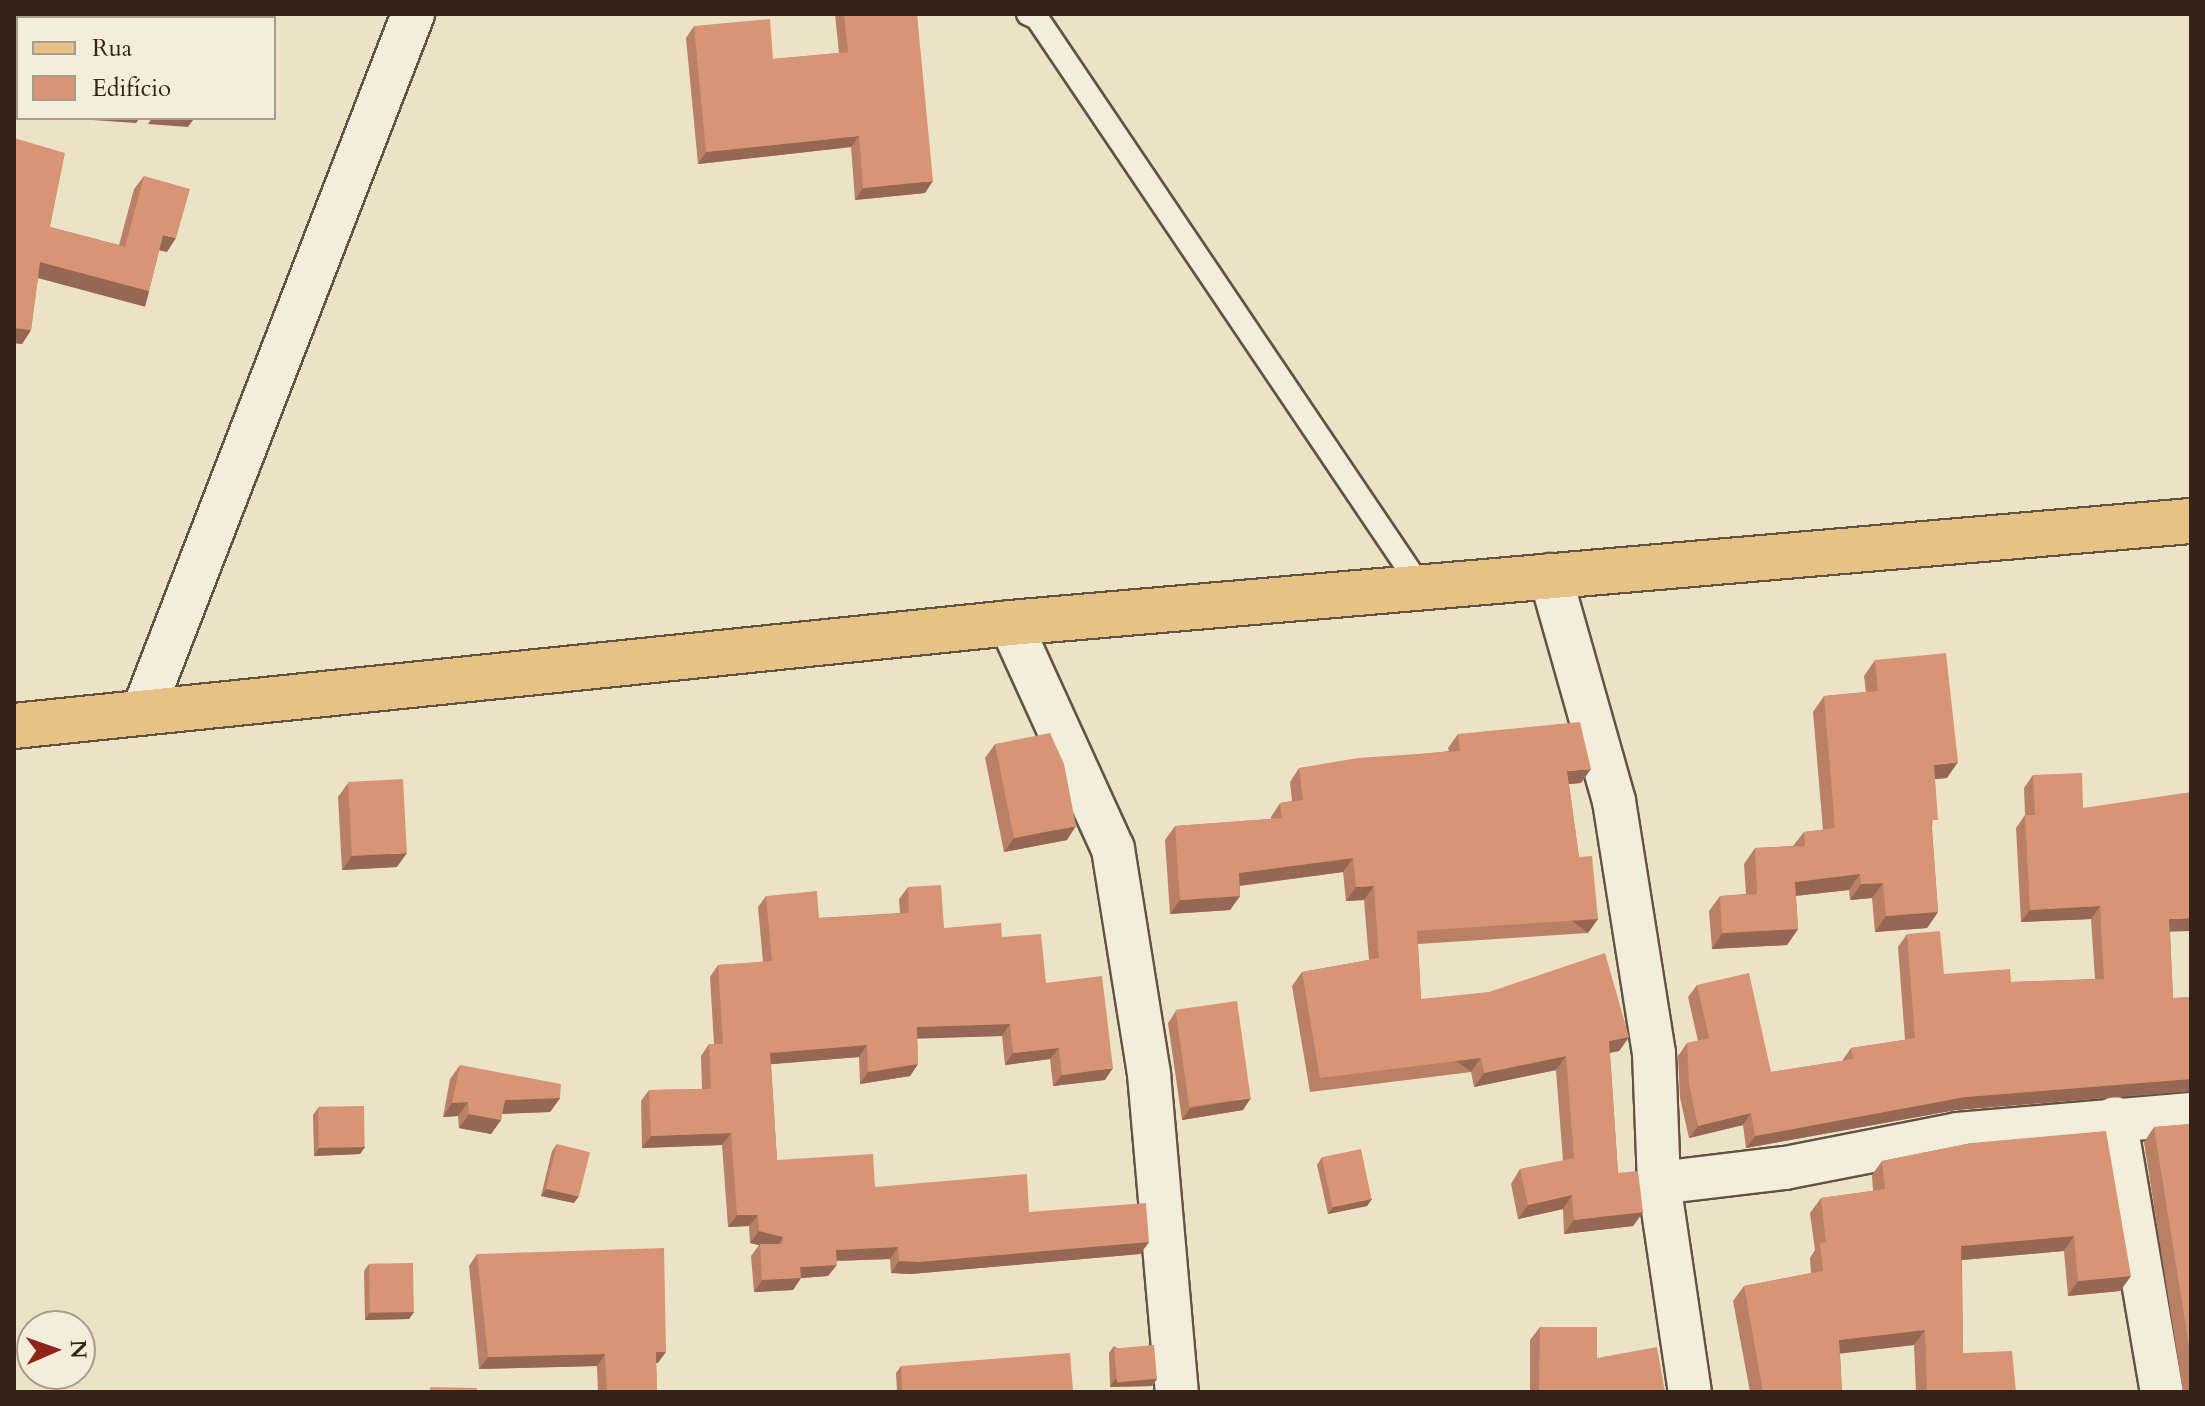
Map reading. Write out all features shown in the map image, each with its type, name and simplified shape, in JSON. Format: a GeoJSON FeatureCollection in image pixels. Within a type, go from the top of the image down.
{"type":"FeatureCollection","features":[{"type":"Feature","properties":{"kind":"main road"},"geometry":{"type":"LineString","coordinates":[[14,726],[1010,623],[2191,521]]}},
{"type":"Feature","properties":{"kind":"street"},"geometry":{"type":"LineString","coordinates":[[143,711],[413,14]]}},
{"type":"Feature","properties":{"kind":"street"},"geometry":{"type":"LineString","coordinates":[[1550,575],[1614,801],[1654,1053],[1659,1183],[1690,1392]]}},
{"type":"Feature","properties":{"kind":"street"},"geometry":{"type":"LineString","coordinates":[[1010,623],[1113,849],[1149,1074],[1177,1392]]}},
{"type":"Feature","properties":{"kind":"street"},"geometry":{"type":"LineString","coordinates":[[1659,1183],[1785,1168],[1958,1134],[2115,1118],[2191,1114]]}},
{"type":"Feature","properties":{"kind":"street"},"geometry":{"type":"LineString","coordinates":[[2115,1118],[2162,1392]]}},
{"type":"Feature","properties":{"kind":"lane"},"geometry":{"type":"LineString","coordinates":[[1028,14],[1037,18],[1420,586]]}},
{"type":"Feature","properties":{"kind":"building"},"geometry":{"type":"Polygon","coordinates":[[[844,14],[917,14],[933,181],[863,188],[859,136],[706,152],[694,26],[770,19],[773,59],[848,52],[844,14]]]}},
{"type":"Feature","properties":{"kind":"building"},"geometry":{"type":"Polygon","coordinates":[[[16,65],[16,100],[14,100],[16,65]]]}},
{"type":"Feature","properties":{"kind":"building"},"geometry":{"type":"Polygon","coordinates":[[[14,138],[65,153],[50,227],[125,247],[144,176],[190,189],[176,238],[163,235],[149,291],[40,262],[31,330],[14,328],[14,138]]]}},
{"type":"Feature","properties":{"kind":"building"},"geometry":{"type":"Polygon","coordinates":[[[1946,653],[1958,762],[1934,765],[1938,820],[1931,820],[1938,912],[1886,916],[1883,883],[1861,884],[1860,874],[1795,882],[1798,929],[1722,933],[1720,896],[1757,894],[1755,848],[1805,846],[1804,832],[1835,828],[1824,696],[1878,691],[1875,660],[1946,653]]]}},
{"type":"Feature","properties":{"kind":"building"},"geometry":{"type":"Polygon","coordinates":[[[1580,722],[1591,769],[1567,771],[1579,857],[1592,856],[1598,919],[1417,931],[1421,999],[1489,992],[1605,953],[1629,1037],[1609,1041],[1618,1173],[1638,1171],[1643,1212],[1574,1220],[1572,1195],[1528,1205],[1520,1169],[1574,1158],[1566,1056],[1484,1073],[1481,1058],[1320,1078],[1302,972],[1379,958],[1374,886],[1356,887],[1353,858],[1239,873],[1240,896],[1180,900],[1175,826],[1282,818],[1280,803],[1303,800],[1299,768],[1358,758],[1460,751],[1458,734],[1580,722]]]}},
{"type":"Feature","properties":{"kind":"building"},"geometry":{"type":"Polygon","coordinates":[[[1050,733],[1064,764],[1076,826],[1014,838],[995,744],[1050,733]]]}},
{"type":"Feature","properties":{"kind":"building"},"geometry":{"type":"Polygon","coordinates":[[[2082,773],[2083,808],[2191,792],[2191,918],[2169,919],[2173,998],[2191,997],[2191,1079],[1965,1097],[1755,1136],[1751,1113],[1698,1126],[1689,1085],[1687,1043],[1709,1038],[1697,985],[1749,973],[1771,1072],[1853,1059],[1851,1048],[1915,1038],[1907,934],[1940,931],[1944,974],[2010,969],[2011,982],[2104,979],[2100,906],[2030,910],[2025,815],[2035,815],[2033,775],[2082,773]]]}},
{"type":"Feature","properties":{"kind":"building"},"geometry":{"type":"Polygon","coordinates":[[[403,779],[407,853],[352,856],[348,782],[403,779]]]}},
{"type":"Feature","properties":{"kind":"building"},"geometry":{"type":"Polygon","coordinates":[[[941,885],[944,928],[1001,923],[1002,937],[1041,934],[1046,983],[1102,976],[1113,1068],[1062,1075],[1059,1048],[1013,1053],[1010,1024],[917,1027],[918,1064],[868,1072],[867,1045],[770,1053],[777,1160],[873,1154],[875,1187],[1027,1174],[1029,1212],[1146,1203],[1149,1242],[919,1262],[899,1261],[898,1247],[836,1250],[837,1265],[800,1267],[801,1278],[762,1280],[760,1244],[782,1244],[783,1237],[759,1231],[758,1215],[737,1215],[731,1133],[651,1136],[649,1090],[711,1089],[709,1044],[723,1044],[718,965],[772,961],[766,896],[817,891],[819,918],[909,913],[908,887],[941,885]]]}},
{"type":"Feature","properties":{"kind":"building"},"geometry":{"type":"Polygon","coordinates":[[[1237,1001],[1251,1098],[1189,1107],[1176,1010],[1237,1001]]]}},
{"type":"Feature","properties":{"kind":"building"},"geometry":{"type":"Polygon","coordinates":[[[460,1065],[561,1084],[560,1098],[505,1100],[501,1120],[469,1114],[468,1102],[452,1103],[460,1065]]]}},
{"type":"Feature","properties":{"kind":"building"},"geometry":{"type":"Polygon","coordinates":[[[364,1106],[365,1147],[319,1148],[318,1107],[364,1106]]]}},
{"type":"Feature","properties":{"kind":"building"},"geometry":{"type":"Polygon","coordinates":[[[2191,1124],[2191,1359],[2154,1127],[2191,1124]]]}},
{"type":"Feature","properties":{"kind":"building"},"geometry":{"type":"Polygon","coordinates":[[[2106,1131],[2131,1276],[2078,1281],[2074,1236],[1961,1246],[1963,1353],[2012,1351],[2016,1392],[1927,1392],[1925,1330],[1839,1340],[1842,1392],[1763,1392],[1744,1286],[1823,1271],[1820,1243],[1826,1242],[1821,1198],[1885,1189],[1882,1161],[1972,1143],[2106,1131]]]}},
{"type":"Feature","properties":{"kind":"building"},"geometry":{"type":"Polygon","coordinates":[[[557,1144],[590,1152],[579,1197],[546,1189],[557,1144]]]}},
{"type":"Feature","properties":{"kind":"building"},"geometry":{"type":"Polygon","coordinates":[[[1361,1149],[1372,1199],[1332,1207],[1322,1157],[1361,1149]]]}},
{"type":"Feature","properties":{"kind":"building"},"geometry":{"type":"Polygon","coordinates":[[[664,1248],[666,1352],[656,1352],[657,1392],[607,1392],[605,1354],[488,1357],[477,1254],[664,1248]]]}},
{"type":"Feature","properties":{"kind":"building"},"geometry":{"type":"Polygon","coordinates":[[[413,1263],[414,1312],[370,1313],[369,1264],[413,1263]]]}},
{"type":"Feature","properties":{"kind":"building"},"geometry":{"type":"Polygon","coordinates":[[[1540,1327],[1597,1327],[1597,1358],[1657,1347],[1665,1392],[1539,1392],[1540,1327]]]}},
{"type":"Feature","properties":{"kind":"building"},"geometry":{"type":"Polygon","coordinates":[[[1154,1345],[1157,1379],[1117,1382],[1114,1348],[1154,1345]]]}},
{"type":"Feature","properties":{"kind":"building"},"geometry":{"type":"Polygon","coordinates":[[[1070,1353],[1073,1391],[902,1392],[901,1366],[1070,1353]]]}},
{"type":"Feature","properties":{"kind":"building"},"geometry":{"type":"Polygon","coordinates":[[[430,1387],[477,1388],[477,1392],[430,1392],[430,1387]]]}}]}
